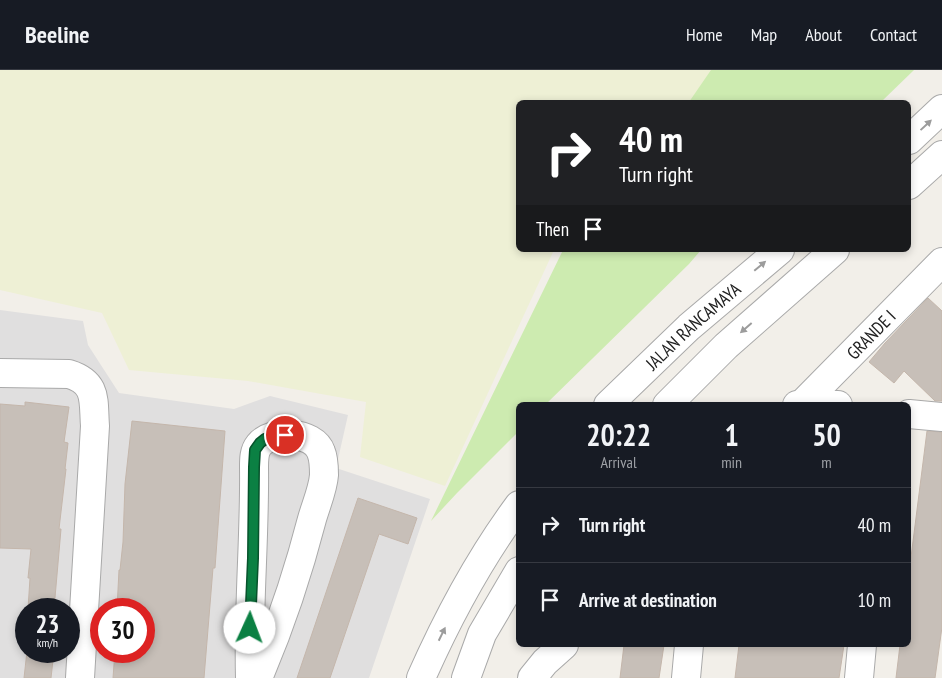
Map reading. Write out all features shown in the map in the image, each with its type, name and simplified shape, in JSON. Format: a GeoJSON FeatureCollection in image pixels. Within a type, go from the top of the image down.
{"type":"FeatureCollection","features":[{"type":"Feature","properties":{"kind":"street"},"geometry":{"type":"LineString","coordinates":[[911,138],[942,109]]}},
{"type":"Feature","properties":{"kind":"street"},"geometry":{"type":"LineString","coordinates":[[911,182],[942,155]]}},
{"type":"Feature","properties":{"kind":"street","name":"JALAN RANCAMAYA"},"geometry":{"type":"LineString","coordinates":[[611,402],[690,327],[778,252]]}},
{"type":"Feature","properties":{"kind":"street"},"geometry":{"type":"LineString","coordinates":[[670,402],[726,346],[833,252]]}},
{"type":"Feature","properties":{"kind":"street","name":"GRANDE I"},"geometry":{"type":"LineString","coordinates":[[802,402],[942,262]]}},
{"type":"Feature","properties":{"kind":"street"},"geometry":{"type":"LineString","coordinates":[[0,374],[69,374],[80,378],[89,385],[92,395],[94,426],[80,678]]}},
{"type":"Feature","properties":{"kind":"street"},"geometry":{"type":"LineString","coordinates":[[911,414],[942,417]]}},
{"type":"Feature","properties":{"kind":"street"},"geometry":{"type":"LineString","coordinates":[[250,678],[249,647],[255,450],[265,439],[276,436],[299,435],[313,440],[320,448],[324,476],[296,574],[271,647],[258,678]]}},
{"type":"Feature","properties":{"kind":"street"},"geometry":{"type":"LineString","coordinates":[[421,678],[469,579],[516,509]]}},
{"type":"Feature","properties":{"kind":"street"},"geometry":{"type":"LineString","coordinates":[[466,678],[482,634],[516,576]]}},
{"type":"Feature","properties":{"kind":"street"},"geometry":{"type":"LineString","coordinates":[[532,678],[545,662],[562,647]]}},
{"type":"Feature","properties":{"kind":"street"},"geometry":{"type":"LineString","coordinates":[[686,678],[689,647]]}},
{"type":"Feature","properties":{"kind":"street"},"geometry":{"type":"LineString","coordinates":[[860,678],[862,647]]}},
{"type":"Feature","properties":{"kind":"shaded area"},"geometry":{"type":"Polygon","coordinates":[[[0,310],[83,321],[88,345],[119,393],[234,409],[270,396],[348,415],[336,468],[430,499],[369,678],[0,678],[0,310]]]}},
{"type":"Feature","properties":{"kind":"green space"},"geometry":{"type":"Polygon","coordinates":[[[0,70],[728,70],[709,100],[516,100],[516,252],[553,252],[445,486],[360,457],[366,402],[248,381],[129,370],[102,313],[0,290],[0,70]]]}},
{"type":"Feature","properties":{"kind":"green space"},"geometry":{"type":"Polygon","coordinates":[[[711,70],[914,70],[883,100],[690,100],[711,70]]]}},
{"type":"Feature","properties":{"kind":"green space"},"geometry":{"type":"Polygon","coordinates":[[[562,252],[699,252],[548,402],[516,402],[516,434],[431,521],[562,252]]]}},
{"type":"Feature","properties":{"kind":"building"},"geometry":{"type":"Polygon","coordinates":[[[928,298],[942,311],[942,401],[935,401],[904,371],[894,383],[869,362],[928,298]]]}},
{"type":"Feature","properties":{"kind":"building"},"geometry":{"type":"Polygon","coordinates":[[[25,402],[69,407],[64,442],[68,443],[59,529],[61,529],[55,598],[29,598],[30,578],[28,578],[31,549],[0,548],[0,404],[25,406],[25,402]]]}},
{"type":"Feature","properties":{"kind":"building"},"geometry":{"type":"Polygon","coordinates":[[[132,421],[225,431],[215,568],[213,568],[204,678],[113,678],[114,663],[155,663],[155,598],[118,598],[123,542],[125,484],[132,421]]]}},
{"type":"Feature","properties":{"kind":"building"},"geometry":{"type":"Polygon","coordinates":[[[927,431],[942,432],[942,627],[935,678],[896,678],[900,647],[911,647],[911,557],[927,431]]]}},
{"type":"Feature","properties":{"kind":"building"},"geometry":{"type":"Polygon","coordinates":[[[358,498],[417,518],[408,544],[379,534],[330,678],[297,678],[358,498]]]}},
{"type":"Feature","properties":{"kind":"building"},"geometry":{"type":"Polygon","coordinates":[[[624,647],[664,647],[659,678],[620,678],[624,647]]]}},
{"type":"Feature","properties":{"kind":"building"},"geometry":{"type":"Polygon","coordinates":[[[739,647],[844,647],[839,678],[735,678],[739,647]]]}},
{"type":"Feature","properties":{"kind":"building"},"geometry":{"type":"Polygon","coordinates":[[[26,663],[53,663],[51,678],[24,678],[26,663]]]}},
{"type":"Feature","properties":{"kind":"route"},"geometry":{"type":"LineString","coordinates":[[250,628],[253,577],[255,450],[265,439],[285,435]]}}]}
